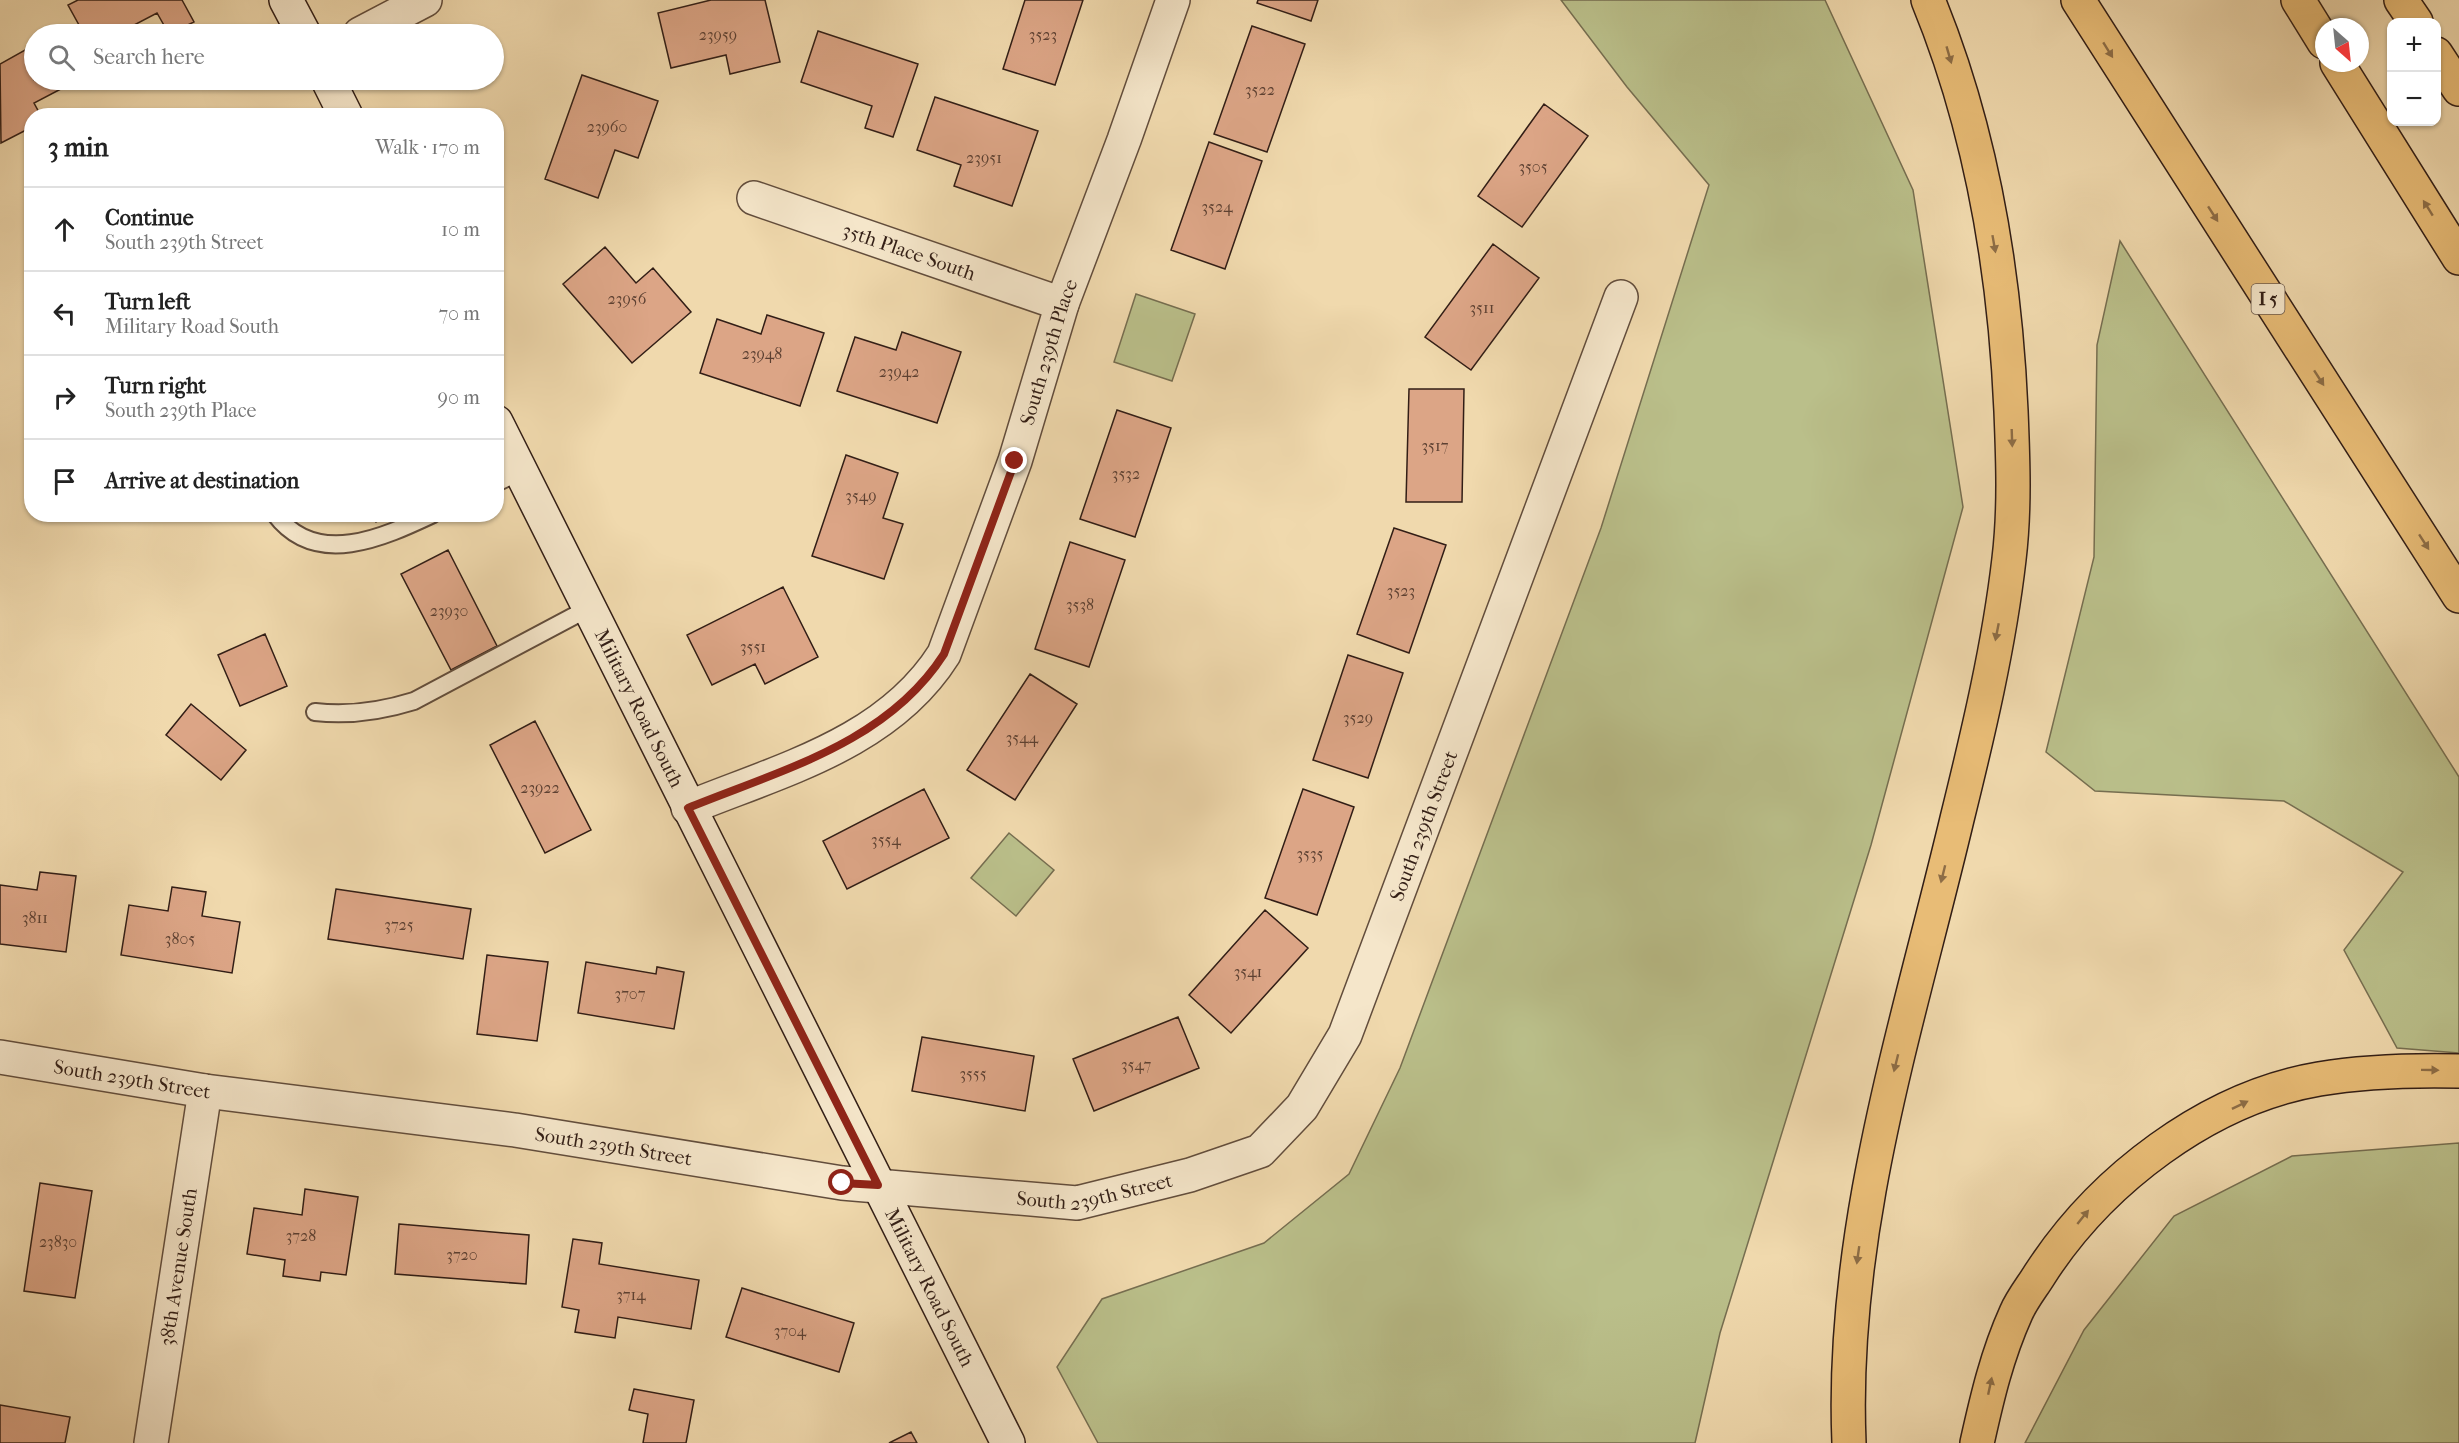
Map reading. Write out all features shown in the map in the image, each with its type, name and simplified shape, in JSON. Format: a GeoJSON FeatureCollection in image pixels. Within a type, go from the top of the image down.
{"type":"FeatureCollection","features":[{"type":"Feature","properties":{"kind":"highway"},"geometry":{"type":"LineString","coordinates":[[1849,1443],[1848,1365],[1852,1299],[1863,1217],[1891,1081],[1979,723],[2009,557],[2013,491],[2009,362],[1996,254],[1977,150],[1946,44],[1929,0]]}},
{"type":"Feature","properties":{"kind":"highway","name":"I 5"},"geometry":{"type":"LineString","coordinates":[[2078,0],[2459,596]]}},
{"type":"Feature","properties":{"kind":"highway"},"geometry":{"type":"LineString","coordinates":[[2298,0],[2315,27]]}},
{"type":"Feature","properties":{"kind":"highway"},"geometry":{"type":"LineString","coordinates":[[2401,0],[2413,18]]}},
{"type":"Feature","properties":{"kind":"highway"},"geometry":{"type":"LineString","coordinates":[[2441,62],[2459,89]]}},
{"type":"Feature","properties":{"kind":"highway"},"geometry":{"type":"LineString","coordinates":[[2343,72],[2459,258]]}},
{"type":"Feature","properties":{"kind":"highway"},"geometry":{"type":"LineString","coordinates":[[1977,1443],[1993,1371],[2017,1311],[2054,1252],[2096,1201],[2143,1161],[2194,1127],[2258,1096],[2317,1079],[2390,1070],[2459,1071]]}},
{"type":"Feature","properties":{"kind":"street"},"geometry":{"type":"LineString","coordinates":[[286,0],[299,24]]}},
{"type":"Feature","properties":{"kind":"street"},"geometry":{"type":"LineString","coordinates":[[379,24],[425,0]]}},
{"type":"Feature","properties":{"kind":"street","name":"South 239th Place"},"geometry":{"type":"LineString","coordinates":[[688,808],[846,742],[881,722],[928,678],[944,654],[1015,461],[1062,304],[1124,140],[1173,0]]}},
{"type":"Feature","properties":{"kind":"street"},"geometry":{"type":"LineString","coordinates":[[333,90],[342,108]]}},
{"type":"Feature","properties":{"kind":"street","name":"35th Place South"},"geometry":{"type":"LineString","coordinates":[[754,198],[1062,304]]}},
{"type":"Feature","properties":{"kind":"street","name":"South 239th Street"},"geometry":{"type":"LineString","coordinates":[[0,1057],[205,1091],[515,1130],[842,1183],[1077,1203],[1190,1175],[1260,1151],[1302,1107],[1345,1035],[1621,297]]}},
{"type":"Feature","properties":{"kind":"street","name":"Military Road South"},"geometry":{"type":"LineString","coordinates":[[504,459],[508,477],[589,608],[1008,1443]]}},
{"type":"Feature","properties":{"kind":"street","name":"38th Avenue South"},"geometry":{"type":"LineString","coordinates":[[151,1443],[205,1091]]}},
{"type":"Feature","properties":{"kind":"lane"},"geometry":{"type":"LineString","coordinates":[[280,522],[299,536],[328,547],[382,538],[416,522]]}},
{"type":"Feature","properties":{"kind":"lane"},"geometry":{"type":"LineString","coordinates":[[315,712],[336,714],[379,710],[414,701],[589,608]]}},
{"type":"Feature","properties":{"kind":"green space"},"geometry":{"type":"Polygon","coordinates":[[[1561,0],[1825,0],[1913,190],[1963,507],[1871,845],[1720,1333],[1695,1443],[1098,1443],[1057,1367],[1102,1299],[1264,1243],[1349,1174],[1400,1068],[1601,528],[1709,185],[1627,87],[1561,0]]]}},
{"type":"Feature","properties":{"kind":"green space"},"geometry":{"type":"Polygon","coordinates":[[[2120,241],[2459,777],[2459,1053],[2397,1048],[2344,950],[2403,872],[2284,801],[2095,791],[2046,752],[2094,557],[2097,345],[2120,241]]]}},
{"type":"Feature","properties":{"kind":"green space"},"geometry":{"type":"Polygon","coordinates":[[[1136,294],[1195,314],[1172,381],[1114,362],[1136,294]]]}},
{"type":"Feature","properties":{"kind":"green space"},"geometry":{"type":"Polygon","coordinates":[[[1009,833],[1054,870],[1016,916],[971,878],[1009,833]]]}},
{"type":"Feature","properties":{"kind":"green space"},"geometry":{"type":"Polygon","coordinates":[[[2459,1143],[2459,1443],[2025,1443],[2084,1330],[2174,1216],[2292,1156],[2459,1143]]]}},
{"type":"Feature","properties":{"kind":"building"},"geometry":{"type":"Polygon","coordinates":[[[78,0],[182,0],[194,22],[163,24],[157,13],[136,24],[78,24],[68,5],[78,0]]]}},
{"type":"Feature","properties":{"kind":"building"},"geometry":{"type":"Polygon","coordinates":[[[711,0],[765,0],[780,62],[730,74],[726,55],[671,68],[658,13],[711,0]]]}},
{"type":"Feature","properties":{"kind":"building"},"geometry":{"type":"Polygon","coordinates":[[[1025,0],[1083,0],[1055,85],[1003,69],[1025,0]]]}},
{"type":"Feature","properties":{"kind":"building"},"geometry":{"type":"Polygon","coordinates":[[[1258,0],[1318,0],[1311,21],[1257,3],[1258,0]]]}},
{"type":"Feature","properties":{"kind":"building"},"geometry":{"type":"Polygon","coordinates":[[[1252,26],[1305,44],[1267,152],[1214,134],[1252,26]]]}},
{"type":"Feature","properties":{"kind":"building"},"geometry":{"type":"Polygon","coordinates":[[[818,31],[918,64],[893,137],[865,128],[872,106],[801,82],[818,31]]]}},
{"type":"Feature","properties":{"kind":"building"},"geometry":{"type":"Polygon","coordinates":[[[24,51],[24,90],[59,90],[34,103],[37,108],[24,108],[24,131],[1,143],[0,64],[24,51]]]}},
{"type":"Feature","properties":{"kind":"building"},"geometry":{"type":"Polygon","coordinates":[[[582,75],[658,101],[638,158],[615,150],[598,198],[545,179],[582,75]]]}},
{"type":"Feature","properties":{"kind":"building"},"geometry":{"type":"Polygon","coordinates":[[[935,97],[1038,131],[1012,206],[954,186],[961,165],[917,150],[935,97]]]}},
{"type":"Feature","properties":{"kind":"building"},"geometry":{"type":"Polygon","coordinates":[[[1544,104],[1588,136],[1522,227],[1478,196],[1544,104]]]}},
{"type":"Feature","properties":{"kind":"building"},"geometry":{"type":"Polygon","coordinates":[[[1209,142],[1262,161],[1225,269],[1171,250],[1209,142]]]}},
{"type":"Feature","properties":{"kind":"building"},"geometry":{"type":"Polygon","coordinates":[[[1493,244],[1539,278],[1471,370],[1425,337],[1493,244]]]}},
{"type":"Feature","properties":{"kind":"building"},"geometry":{"type":"Polygon","coordinates":[[[605,247],[636,283],[653,268],[691,312],[632,363],[563,284],[605,247]]]}},
{"type":"Feature","properties":{"kind":"building"},"geometry":{"type":"Polygon","coordinates":[[[767,315],[824,333],[800,406],[700,373],[717,319],[761,334],[767,315]]]}},
{"type":"Feature","properties":{"kind":"building"},"geometry":{"type":"Polygon","coordinates":[[[902,332],[961,352],[937,423],[837,391],[855,337],[896,350],[902,332]]]}},
{"type":"Feature","properties":{"kind":"building"},"geometry":{"type":"Polygon","coordinates":[[[1409,389],[1464,389],[1462,502],[1406,502],[1409,389]]]}},
{"type":"Feature","properties":{"kind":"building"},"geometry":{"type":"Polygon","coordinates":[[[1117,410],[1171,428],[1135,537],[1080,519],[1117,410]]]}},
{"type":"Feature","properties":{"kind":"building"},"geometry":{"type":"Polygon","coordinates":[[[846,455],[898,473],[883,518],[903,524],[884,579],[812,556],[846,455]]]}},
{"type":"Feature","properties":{"kind":"building"},"geometry":{"type":"Polygon","coordinates":[[[1394,528],[1446,545],[1409,653],[1357,634],[1394,528]]]}},
{"type":"Feature","properties":{"kind":"building"},"geometry":{"type":"Polygon","coordinates":[[[1070,542],[1125,560],[1089,667],[1035,649],[1070,542]]]}},
{"type":"Feature","properties":{"kind":"building"},"geometry":{"type":"Polygon","coordinates":[[[448,550],[497,646],[451,670],[401,574],[448,550]]]}},
{"type":"Feature","properties":{"kind":"building"},"geometry":{"type":"Polygon","coordinates":[[[783,587],[818,657],[765,684],[755,664],[712,685],[687,635],[783,587]]]}},
{"type":"Feature","properties":{"kind":"building"},"geometry":{"type":"Polygon","coordinates":[[[265,634],[287,686],[240,706],[218,655],[265,634]]]}},
{"type":"Feature","properties":{"kind":"building"},"geometry":{"type":"Polygon","coordinates":[[[1348,655],[1403,673],[1368,778],[1313,760],[1348,655]]]}},
{"type":"Feature","properties":{"kind":"building"},"geometry":{"type":"Polygon","coordinates":[[[1030,674],[1077,704],[1015,800],[967,770],[1030,674]]]}},
{"type":"Feature","properties":{"kind":"building"},"geometry":{"type":"Polygon","coordinates":[[[191,704],[246,750],[221,780],[166,735],[191,704]]]}},
{"type":"Feature","properties":{"kind":"building"},"geometry":{"type":"Polygon","coordinates":[[[535,721],[591,830],[545,853],[490,745],[535,721]]]}},
{"type":"Feature","properties":{"kind":"building"},"geometry":{"type":"Polygon","coordinates":[[[924,789],[949,838],[847,889],[823,841],[924,789]]]}},
{"type":"Feature","properties":{"kind":"building"},"geometry":{"type":"Polygon","coordinates":[[[1303,789],[1354,807],[1317,915],[1265,898],[1303,789]]]}},
{"type":"Feature","properties":{"kind":"building"},"geometry":{"type":"Polygon","coordinates":[[[40,872],[76,876],[66,952],[0,944],[0,885],[37,890],[40,872]]]}},
{"type":"Feature","properties":{"kind":"building"},"geometry":{"type":"Polygon","coordinates":[[[172,887],[206,892],[202,916],[240,922],[232,973],[121,955],[129,905],[168,911],[172,887]]]}},
{"type":"Feature","properties":{"kind":"building"},"geometry":{"type":"Polygon","coordinates":[[[336,889],[471,909],[463,959],[328,939],[336,889]]]}},
{"type":"Feature","properties":{"kind":"building"},"geometry":{"type":"Polygon","coordinates":[[[1265,910],[1308,948],[1231,1033],[1189,995],[1265,910]]]}},
{"type":"Feature","properties":{"kind":"building"},"geometry":{"type":"Polygon","coordinates":[[[487,955],[548,962],[537,1041],[477,1034],[487,955]]]}},
{"type":"Feature","properties":{"kind":"building"},"geometry":{"type":"Polygon","coordinates":[[[586,962],[656,974],[657,967],[684,972],[674,1029],[578,1013],[586,962]]]}},
{"type":"Feature","properties":{"kind":"building"},"geometry":{"type":"Polygon","coordinates":[[[1178,1017],[1199,1068],[1094,1111],[1073,1059],[1178,1017]]]}},
{"type":"Feature","properties":{"kind":"building"},"geometry":{"type":"Polygon","coordinates":[[[922,1037],[1034,1056],[1025,1111],[912,1091],[922,1037]]]}},
{"type":"Feature","properties":{"kind":"building"},"geometry":{"type":"Polygon","coordinates":[[[40,1183],[92,1191],[75,1298],[24,1291],[40,1183]]]}},
{"type":"Feature","properties":{"kind":"building"},"geometry":{"type":"Polygon","coordinates":[[[305,1189],[358,1197],[346,1275],[321,1272],[320,1281],[283,1276],[285,1260],[247,1254],[254,1208],[302,1215],[305,1189]]]}},
{"type":"Feature","properties":{"kind":"building"},"geometry":{"type":"Polygon","coordinates":[[[399,1224],[529,1235],[526,1284],[395,1274],[399,1224]]]}},
{"type":"Feature","properties":{"kind":"building"},"geometry":{"type":"Polygon","coordinates":[[[573,1239],[602,1243],[599,1264],[699,1280],[691,1329],[618,1317],[615,1338],[575,1332],[579,1310],[562,1307],[573,1239]]]}},
{"type":"Feature","properties":{"kind":"building"},"geometry":{"type":"Polygon","coordinates":[[[742,1288],[854,1323],[839,1372],[726,1337],[742,1288]]]}},
{"type":"Feature","properties":{"kind":"building"},"geometry":{"type":"Polygon","coordinates":[[[634,1389],[694,1400],[686,1443],[643,1443],[648,1414],[629,1410],[634,1389]]]}},
{"type":"Feature","properties":{"kind":"building"},"geometry":{"type":"Polygon","coordinates":[[[0,1405],[70,1417],[65,1443],[0,1443],[0,1405]]]}},
{"type":"Feature","properties":{"kind":"building"},"geometry":{"type":"Polygon","coordinates":[[[911,1432],[917,1443],[889,1443],[911,1432]]]}},
{"type":"Feature","properties":{"kind":"route"},"geometry":{"type":"LineString","coordinates":[[842,1183],[878,1185],[688,808],[839,746],[881,722],[914,693],[928,678],[944,654],[1015,461]]}}]}
